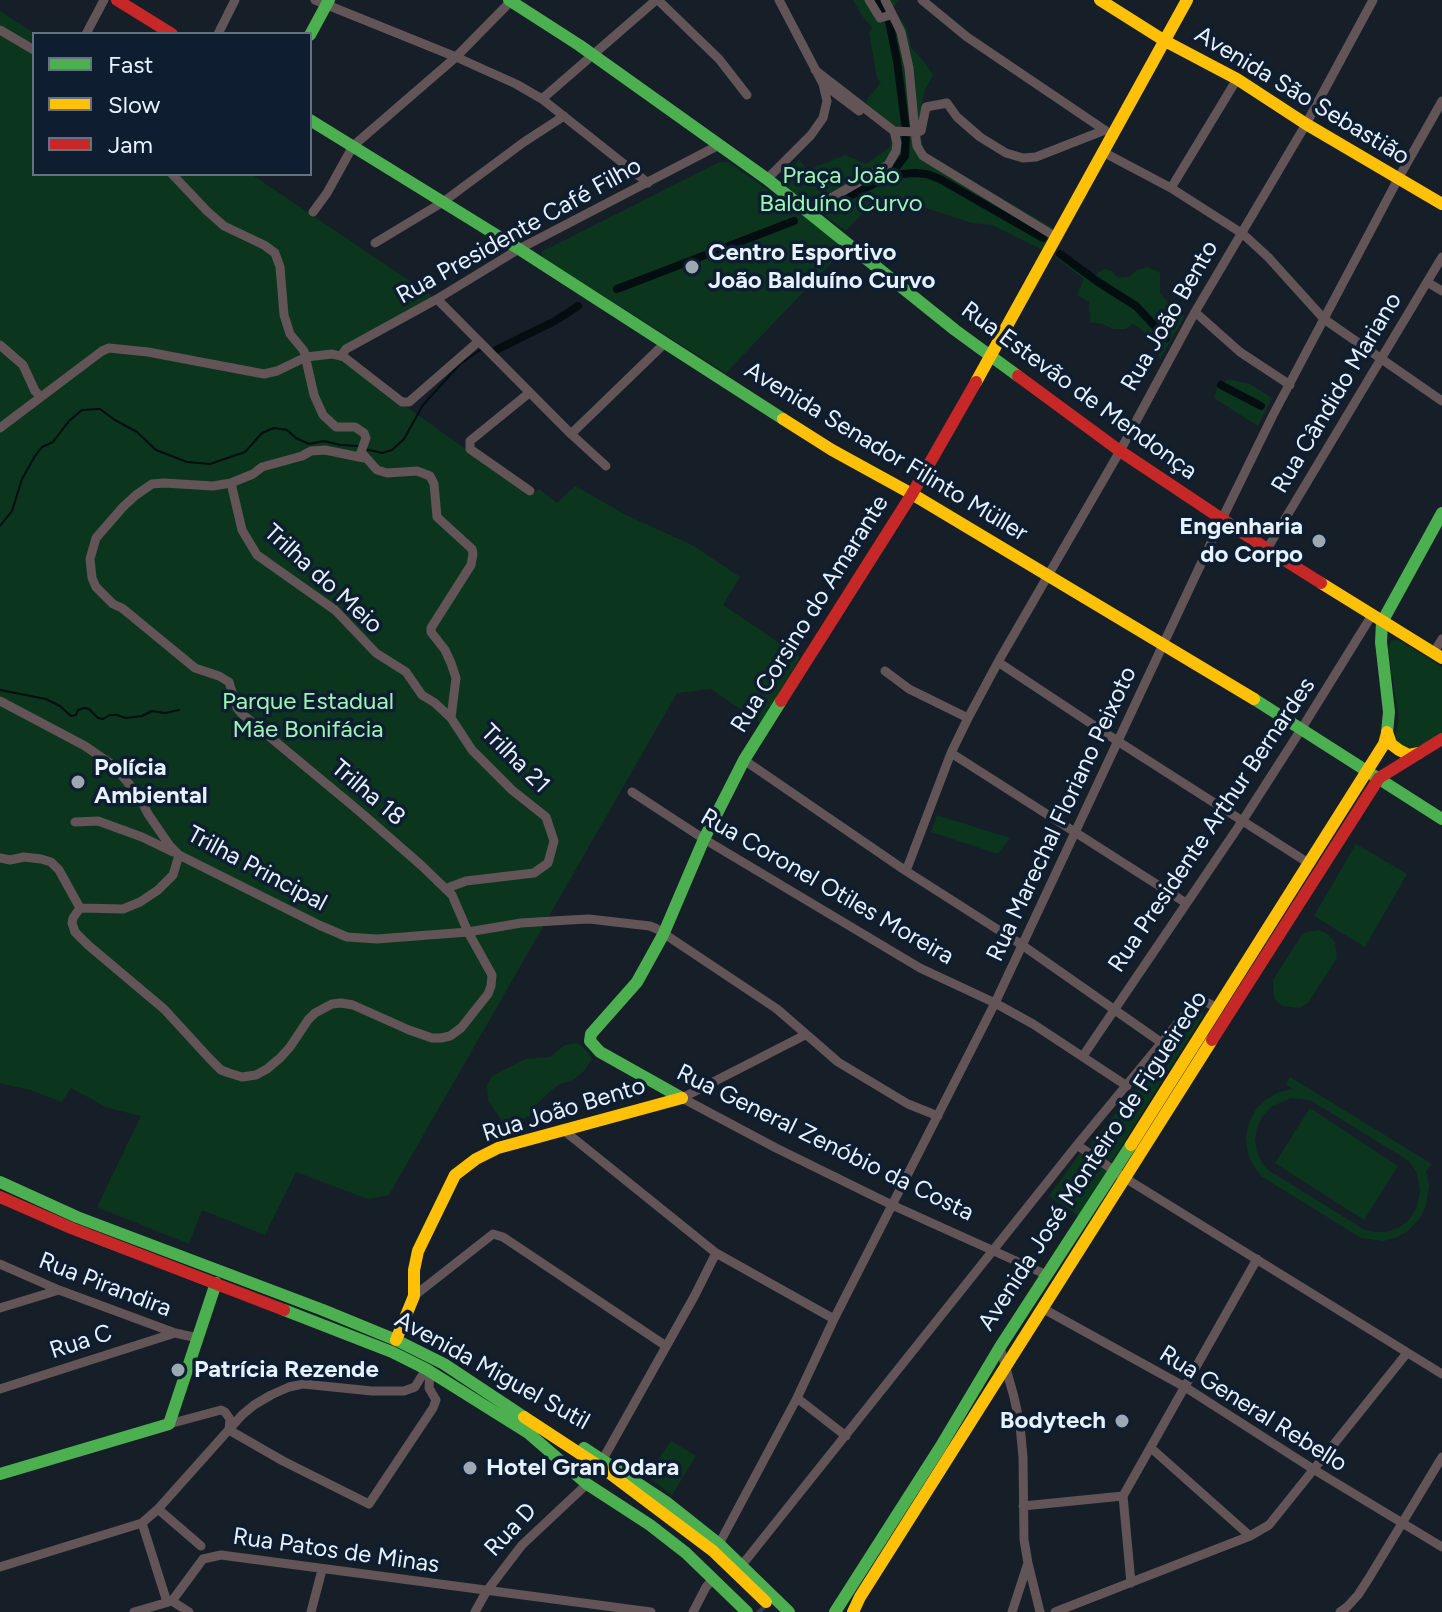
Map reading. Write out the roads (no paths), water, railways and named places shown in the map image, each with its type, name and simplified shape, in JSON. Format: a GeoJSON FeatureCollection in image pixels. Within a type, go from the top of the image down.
{"type":"FeatureCollection","features":[{"type":"Feature","properties":{"kind":"main road"},"geometry":{"type":"LineString","coordinates":[[117,0],[169,32]]}},
{"type":"Feature","properties":{"kind":"main road","name":"Avenida São Sebastião"},"geometry":{"type":"LineString","coordinates":[[1100,0],[1442,204]]}},
{"type":"Feature","properties":{"kind":"main road","name":"Rua Corsino do Amarante"},"geometry":{"type":"LineString","coordinates":[[590,1041],[591,1034],[637,982],[663,935],[704,839],[744,760],[912,494],[1103,152],[1108,133],[1187,0]]}},
{"type":"Feature","properties":{"kind":"main road","name":"Rua Estevão de Mendonça"},"geometry":{"type":"LineString","coordinates":[[511,1],[593,55],[767,179],[943,321],[1120,451],[1267,549],[1438,655]]}},
{"type":"Feature","properties":{"kind":"main road"},"geometry":{"type":"LineString","coordinates":[[311,32],[324,2]]}},
{"type":"Feature","properties":{"kind":"main road","name":"Avenida Senador Filinto Müller"},"geometry":{"type":"LineString","coordinates":[[312,121],[519,249],[832,450],[1049,575],[1302,728],[1442,819]]}},
{"type":"Feature","properties":{"kind":"main road"},"geometry":{"type":"LineString","coordinates":[[1421,752],[1412,755],[1405,753],[1392,745],[1387,732],[1389,712],[1377,618],[1442,513]]}},
{"type":"Feature","properties":{"kind":"main road","name":"Avenida José Monteiro de Figueiredo"},"geometry":{"type":"LineString","coordinates":[[849,1609],[1000,1347],[1047,1275],[1120,1174],[1374,774],[1387,732]]}},
{"type":"Feature","properties":{"kind":"main road"},"geometry":{"type":"LineString","coordinates":[[1374,774],[1442,739]]}},
{"type":"Feature","properties":{"kind":"main road","name":"Avenida José Monteiro de Figueiredo"},"geometry":{"type":"LineString","coordinates":[[1120,1174],[1217,1008],[1310,864],[1374,774]]}},
{"type":"Feature","properties":{"kind":"main road","name":"Rua General Zenóbio da Costa"},"geometry":{"type":"LineString","coordinates":[[590,1041],[600,1052],[682,1098]]}},
{"type":"Feature","properties":{"kind":"main road","name":"Rua João Bento"},"geometry":{"type":"LineString","coordinates":[[396,1340],[414,1296],[418,1251],[455,1175],[498,1148],[682,1098]]}},
{"type":"Feature","properties":{"kind":"main road"},"geometry":{"type":"LineString","coordinates":[[823,1612],[849,1609],[1006,1366],[1120,1174]]}},
{"type":"Feature","properties":{"kind":"main road","name":"Avenida Miguel Sutil"},"geometry":{"type":"LineString","coordinates":[[0,1182],[77,1217],[396,1340],[444,1364],[529,1427],[587,1484],[659,1532],[713,1579],[757,1608]]}},
{"type":"Feature","properties":{"kind":"main road","name":"Avenida Miguel Sutil"},"geometry":{"type":"LineString","coordinates":[[0,1197],[71,1228],[392,1352],[529,1427],[568,1438],[666,1502],[719,1544],[789,1612]]}},
{"type":"Feature","properties":{"kind":"main road"},"geometry":{"type":"LineString","coordinates":[[0,1473],[169,1424],[216,1283]]}},
{"type":"Feature","properties":{"kind":"main road"},"geometry":{"type":"LineString","coordinates":[[529,1427],[653,1516],[704,1557],[757,1608]]}},
{"type":"Feature","properties":{"kind":"street"},"geometry":{"type":"LineString","coordinates":[[87,32],[104,0]]}},
{"type":"Feature","properties":{"kind":"street"},"geometry":{"type":"LineString","coordinates":[[219,32],[235,0]]}},
{"type":"Feature","properties":{"kind":"street"},"geometry":{"type":"LineString","coordinates":[[542,99],[657,0],[719,59],[747,95]]}},
{"type":"Feature","properties":{"kind":"street"},"geometry":{"type":"LineString","coordinates":[[767,179],[811,135],[823,118],[827,101],[823,84],[779,0]]}},
{"type":"Feature","properties":{"kind":"street"},"geometry":{"type":"LineString","coordinates":[[869,0],[880,18],[891,15]]}},
{"type":"Feature","properties":{"kind":"street"},"geometry":{"type":"LineString","coordinates":[[807,212],[888,165],[896,151],[902,132],[909,68],[901,32],[885,0]]}},
{"type":"Feature","properties":{"kind":"street"},"geometry":{"type":"LineString","coordinates":[[922,0],[967,37],[1108,133]]}},
{"type":"Feature","properties":{"kind":"street","name":"Rua João Bento"},"geometry":{"type":"LineString","coordinates":[[906,871],[951,753],[998,662],[1120,451],[1195,312],[1306,124],[1373,0]]}},
{"type":"Feature","properties":{"kind":"street"},"geometry":{"type":"LineString","coordinates":[[313,212],[353,146],[456,57],[511,1]]}},
{"type":"Feature","properties":{"kind":"street"},"geometry":{"type":"LineString","coordinates":[[324,2],[516,84],[542,99],[648,183]]}},
{"type":"Feature","properties":{"kind":"street"},"geometry":{"type":"LineString","coordinates":[[0,30],[32,49]]}},
{"type":"Feature","properties":{"kind":"street"},"geometry":{"type":"LineString","coordinates":[[815,70],[902,132],[923,156],[1056,237]]}},
{"type":"Feature","properties":{"kind":"street"},"geometry":{"type":"LineString","coordinates":[[1171,188],[1237,79]]}},
{"type":"Feature","properties":{"kind":"street"},"geometry":{"type":"LineString","coordinates":[[823,84],[902,132],[921,131],[926,107],[947,103],[957,117],[980,137],[1006,153],[1023,158],[1036,157],[1108,133]]}},
{"type":"Feature","properties":{"kind":"street","name":"Rua Marechal Floriano Peixoto"},"geometry":{"type":"LineString","coordinates":[[719,1544],[797,1398],[995,1003],[1222,519],[1324,319],[1442,101]]}},
{"type":"Feature","properties":{"kind":"street"},"geometry":{"type":"LineString","coordinates":[[375,243],[443,202],[564,116]]}},
{"type":"Feature","properties":{"kind":"street","name":"Rua Presidente Café Filho"},"geometry":{"type":"LineString","coordinates":[[344,357],[346,349],[519,249],[719,145]]}},
{"type":"Feature","properties":{"kind":"street"},"geometry":{"type":"LineString","coordinates":[[1103,152],[1171,188],[1243,234],[1324,319],[1442,401]]}},
{"type":"Feature","properties":{"kind":"street"},"geometry":{"type":"LineString","coordinates":[[174,176],[224,226],[275,253],[280,267],[284,315],[290,334],[304,351],[314,395],[323,415],[336,427],[355,427],[364,433],[363,451],[377,470],[387,473],[417,471],[430,476],[434,484],[437,517],[472,549],[471,565],[431,628],[445,650],[456,678],[451,718]]}},
{"type":"Feature","properties":{"kind":"street","name":"Rua Cândido Mariano"},"geometry":{"type":"LineString","coordinates":[[1267,549],[1442,257]]}},
{"type":"Feature","properties":{"kind":"street"},"geometry":{"type":"LineString","coordinates":[[1427,282],[1442,291]]}},
{"type":"Feature","properties":{"kind":"street"},"geometry":{"type":"LineString","coordinates":[[437,299],[606,466]]}},
{"type":"Feature","properties":{"kind":"street"},"geometry":{"type":"LineString","coordinates":[[1195,312],[1240,352],[1290,385]]}},
{"type":"Feature","properties":{"kind":"street"},"geometry":{"type":"LineString","coordinates":[[0,428],[109,348],[148,352],[252,374],[277,371],[306,357],[332,354],[344,357],[402,402],[409,402],[479,341]]}},
{"type":"Feature","properties":{"kind":"street"},"geometry":{"type":"LineString","coordinates":[[571,434],[665,343]]}},
{"type":"Feature","properties":{"kind":"street"},"geometry":{"type":"LineString","coordinates":[[0,345],[23,365],[41,397]]}},
{"type":"Feature","properties":{"kind":"street"},"geometry":{"type":"LineString","coordinates":[[529,393],[470,441],[470,449],[530,491]]}},
{"type":"Feature","properties":{"kind":"street"},"geometry":{"type":"LineString","coordinates":[[231,483],[262,467],[311,451],[363,451]]}},
{"type":"Feature","properties":{"kind":"street","name":"Trilha 18"},"geometry":{"type":"LineString","coordinates":[[80,908],[73,918],[75,932],[164,1009],[221,1070],[242,1077],[267,1069],[290,1047],[315,1013],[332,1004],[353,1005],[432,1038],[450,1036],[477,1009],[491,986],[492,975],[452,895],[359,811],[241,713],[229,682],[195,668],[96,587],[90,569],[96,538],[136,495],[152,484],[213,486],[231,483]]}},
{"type":"Feature","properties":{"kind":"street","name":"Trilha do Meio"},"geometry":{"type":"LineString","coordinates":[[231,483],[242,530],[257,555],[335,610],[376,653],[406,672],[422,695],[451,718]]}},
{"type":"Feature","properties":{"kind":"street","name":"Rua Presidente Arthur Bernardes"},"geometry":{"type":"LineString","coordinates":[[1083,1056],[1377,618]]}},
{"type":"Feature","properties":{"kind":"street"},"geometry":{"type":"LineString","coordinates":[[1438,655],[1442,639]]}},
{"type":"Feature","properties":{"kind":"street"},"geometry":{"type":"LineString","coordinates":[[998,662],[1310,864]]}},
{"type":"Feature","properties":{"kind":"street"},"geometry":{"type":"LineString","coordinates":[[885,671],[909,689],[968,718]]}},
{"type":"Feature","properties":{"kind":"street","name":"Trilha Principal"},"geometry":{"type":"LineString","coordinates":[[0,701],[85,746],[114,766],[139,796],[162,835],[179,855],[319,925],[347,937],[377,939],[468,932],[521,923],[589,919],[646,925],[657,929],[777,1009],[838,1062],[908,1104],[938,1116]]}},
{"type":"Feature","properties":{"kind":"street","name":"Trilha 21"},"geometry":{"type":"LineString","coordinates":[[447,890],[466,881],[534,873],[548,863],[554,841],[546,817],[512,790],[472,750],[451,718]]}},
{"type":"Feature","properties":{"kind":"street"},"geometry":{"type":"LineString","coordinates":[[951,753],[1186,903]]}},
{"type":"Feature","properties":{"kind":"street"},"geometry":{"type":"LineString","coordinates":[[744,760],[906,871],[1022,945],[1162,1043]]}},
{"type":"Feature","properties":{"kind":"street","name":"Rua Coronel Otiles Moreira"},"geometry":{"type":"LineString","coordinates":[[632,792],[704,839],[920,968],[1033,1024],[1127,1086]]}},
{"type":"Feature","properties":{"kind":"street"},"geometry":{"type":"LineString","coordinates":[[0,858],[10,860],[24,857],[51,862],[59,870],[80,908],[123,909],[158,890],[173,875],[179,855],[98,821],[75,822]]}},
{"type":"Feature","properties":{"kind":"street"},"geometry":{"type":"LineString","coordinates":[[742,1565],[1077,1145],[1194,1004],[1205,1002],[1217,1008]]}},
{"type":"Feature","properties":{"kind":"street","name":"Rua João Bento"},"geometry":{"type":"LineString","coordinates":[[682,1098],[805,1035]]}},
{"type":"Feature","properties":{"kind":"street","name":"Rua General Zenóbio da Costa"},"geometry":{"type":"LineString","coordinates":[[682,1098],[892,1205],[1047,1275]]}},
{"type":"Feature","properties":{"kind":"street"},"geometry":{"type":"LineString","coordinates":[[562,1129],[716,1253],[834,1319]]}},
{"type":"Feature","properties":{"kind":"street"},"geometry":{"type":"LineString","coordinates":[[1077,1145],[1442,1374]]}},
{"type":"Feature","properties":{"kind":"street"},"geometry":{"type":"LineString","coordinates":[[414,1296],[493,1234],[503,1237],[666,1346]]}},
{"type":"Feature","properties":{"kind":"street"},"geometry":{"type":"LineString","coordinates":[[603,1459],[716,1253]]}},
{"type":"Feature","properties":{"kind":"street"},"geometry":{"type":"LineString","coordinates":[[1131,1583],[1123,1496],[1257,1259]]}},
{"type":"Feature","properties":{"kind":"street","name":"Rua Pirandira"},"geometry":{"type":"LineString","coordinates":[[0,1264],[59,1290],[175,1333],[198,1338]]}},
{"type":"Feature","properties":{"kind":"street"},"geometry":{"type":"LineString","coordinates":[[0,1308],[59,1290]]}},
{"type":"Feature","properties":{"kind":"street","name":"Rua General Rebello"},"geometry":{"type":"LineString","coordinates":[[1042,1308],[1185,1387],[1442,1547]]}},
{"type":"Feature","properties":{"kind":"street","name":"Rua C"},"geometry":{"type":"LineString","coordinates":[[0,1389],[175,1333]]}},
{"type":"Feature","properties":{"kind":"street"},"geometry":{"type":"LineString","coordinates":[[1000,1347],[1021,1437],[1024,1540],[1040,1612]]}},
{"type":"Feature","properties":{"kind":"street"},"geometry":{"type":"LineString","coordinates":[[1055,1612],[1250,1536],[1269,1525],[1407,1353]]}},
{"type":"Feature","properties":{"kind":"street"},"geometry":{"type":"LineString","coordinates":[[415,1387],[428,1371]]}},
{"type":"Feature","properties":{"kind":"street"},"geometry":{"type":"LineString","coordinates":[[229,1430],[369,1504],[433,1408],[436,1400],[429,1388],[428,1371]]}},
{"type":"Feature","properties":{"kind":"street"},"geometry":{"type":"LineString","coordinates":[[0,1567],[142,1523],[254,1405],[289,1387],[303,1384],[372,1391],[429,1388]]}},
{"type":"Feature","properties":{"kind":"street"},"geometry":{"type":"LineString","coordinates":[[797,1398],[846,1436]]}},
{"type":"Feature","properties":{"kind":"street"},"geometry":{"type":"LineString","coordinates":[[169,1424],[221,1410],[230,1419],[229,1430]]}},
{"type":"Feature","properties":{"kind":"street"},"geometry":{"type":"LineString","coordinates":[[1151,1448],[1250,1536]]}},
{"type":"Feature","properties":{"kind":"street"},"geometry":{"type":"LineString","coordinates":[[1340,1612],[1358,1595],[1442,1457]]}},
{"type":"Feature","properties":{"kind":"street","name":"Rua D"},"geometry":{"type":"LineString","coordinates":[[475,1612],[486,1592],[522,1545],[587,1484]]}},
{"type":"Feature","properties":{"kind":"street"},"geometry":{"type":"LineString","coordinates":[[1023,1506],[1123,1496]]}},
{"type":"Feature","properties":{"kind":"street"},"geometry":{"type":"LineString","coordinates":[[158,1509],[201,1546]]}},
{"type":"Feature","properties":{"kind":"street"},"geometry":{"type":"LineString","coordinates":[[142,1523],[169,1601],[189,1612]]}},
{"type":"Feature","properties":{"kind":"street","name":"Rua Patos de Minas"},"geometry":{"type":"LineString","coordinates":[[169,1601],[203,1559],[221,1555],[651,1612]]}},
{"type":"Feature","properties":{"kind":"street"},"geometry":{"type":"LineString","coordinates":[[1012,1612],[1028,1563]]}},
{"type":"Feature","properties":{"kind":"street"},"geometry":{"type":"LineString","coordinates":[[311,1612],[322,1570]]}},
{"type":"Feature","properties":{"kind":"street"},"geometry":{"type":"LineString","coordinates":[[693,1612],[713,1579]]}},
{"type":"Feature","properties":{"kind":"street"},"geometry":{"type":"LineString","coordinates":[[134,1612],[169,1601]]}},
{"type":"Feature","properties":{"kind":"waterway"},"geometry":{"type":"LineString","coordinates":[[878,0],[889,21],[906,130],[905,156],[891,174]]}},
{"type":"Feature","properties":{"kind":"waterway"},"geometry":{"type":"LineString","coordinates":[[823,210],[891,175],[927,174],[1043,238]]}},
{"type":"Feature","properties":{"kind":"waterway"},"geometry":{"type":"LineString","coordinates":[[617,289],[794,221]]}},
{"type":"Feature","properties":{"kind":"waterway"},"geometry":{"type":"LineString","coordinates":[[1060,254],[1136,306],[1166,338]]}},
{"type":"Feature","properties":{"kind":"waterway"},"geometry":{"type":"LineString","coordinates":[[496,350],[578,306]]}},
{"type":"Feature","properties":{"kind":"waterway"},"geometry":{"type":"LineString","coordinates":[[365,449],[382,453],[392,450],[404,439],[423,405],[460,364],[480,350]]}},
{"type":"Feature","properties":{"kind":"waterway"},"geometry":{"type":"LineString","coordinates":[[1221,385],[1261,406]]}},
{"type":"Feature","properties":{"kind":"waterway"},"geometry":{"type":"LineString","coordinates":[[0,526],[12,511],[22,479],[35,456],[42,447],[53,442],[82,410],[100,409],[137,432],[156,450],[187,462],[210,464],[245,452],[262,433],[274,428],[287,430],[309,444],[324,441],[359,446]]}},
{"type":"Feature","properties":{"kind":"waterway"},"geometry":{"type":"LineString","coordinates":[[0,690],[46,699],[71,716],[84,708],[103,719],[110,715],[126,718],[152,711],[165,713],[179,710]]}},
{"type":"Feature","properties":{"kind":"tunnel"},"geometry":{"type":"LineString","coordinates":[[759,1609],[762,1612]]}},
{"type":"Feature","properties":{"kind":"place","name":"Centro Esportivo João Balduíno Curvo"},"geometry":{"type":"Point","coordinates":[692,267]}},
{"type":"Feature","properties":{"kind":"place","name":"Engenharia do Corpo"},"geometry":{"type":"Point","coordinates":[1319,541]}},
{"type":"Feature","properties":{"kind":"place","name":"Polícia Ambiental"},"geometry":{"type":"Point","coordinates":[78,782]}},
{"type":"Feature","properties":{"kind":"place","name":"Patrícia Rezende"},"geometry":{"type":"Point","coordinates":[178,1370]}},
{"type":"Feature","properties":{"kind":"place","name":"Bodytech"},"geometry":{"type":"Point","coordinates":[1122,1421]}},
{"type":"Feature","properties":{"kind":"place","name":"Hotel Gran Odara"},"geometry":{"type":"Point","coordinates":[470,1468]}},
{"type":"Feature","properties":{"kind":"park label","name":"Praça João Balduíno Curvo"},"geometry":{"type":"Point","coordinates":[841,190]}},
{"type":"Feature","properties":{"kind":"park label","name":"Parque Estadual Mãe Bonifácia"},"geometry":{"type":"Point","coordinates":[308,716]}}]}
